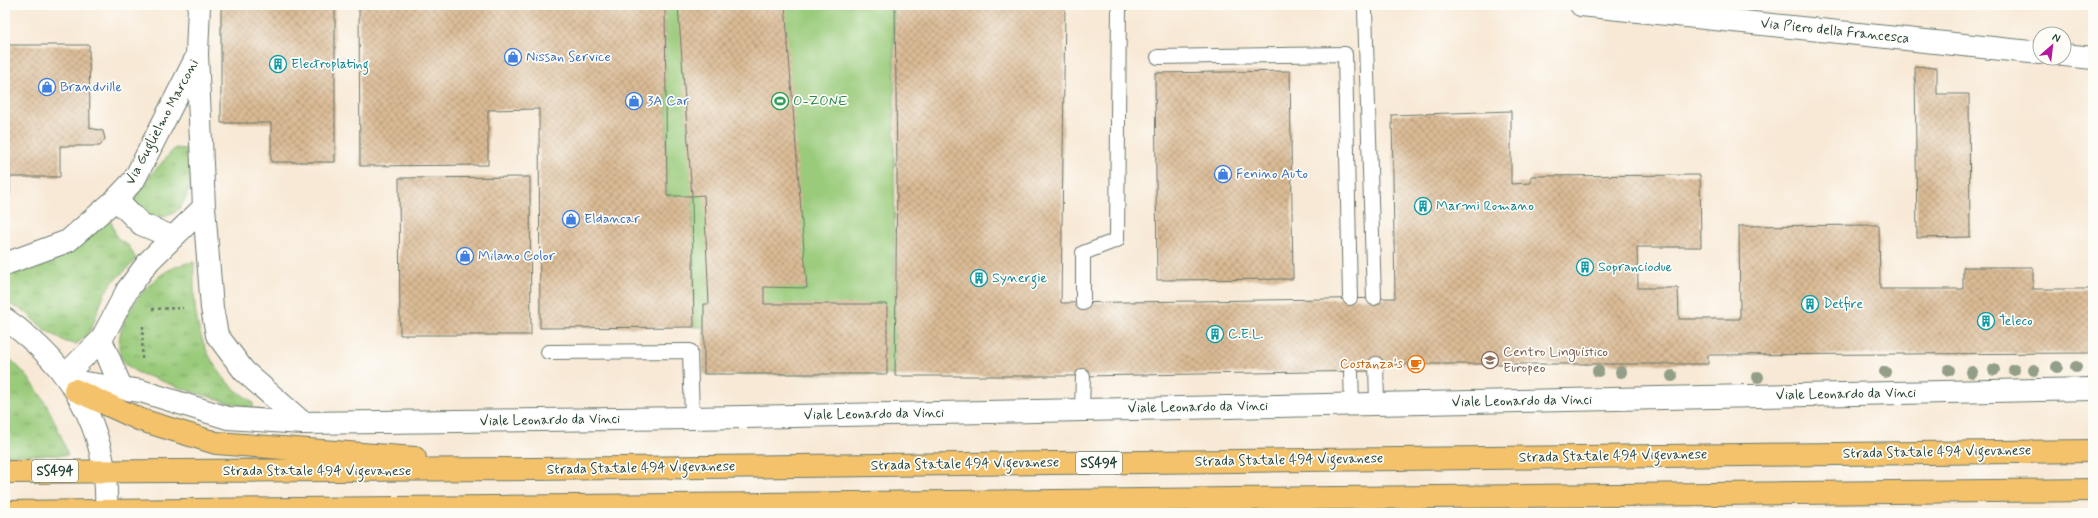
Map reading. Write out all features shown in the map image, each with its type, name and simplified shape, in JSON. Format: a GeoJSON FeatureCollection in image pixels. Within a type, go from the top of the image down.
{"type":"FeatureCollection","features":[{"type":"Feature","properties":{"kind":"main road"},"geometry":{"type":"LineString","coordinates":[[70,382],[141,420],[216,444],[371,454],[536,469]]}},
{"type":"Feature","properties":{"kind":"main road","name":"Strada Statale 494 Vigevanese"},"geometry":{"type":"LineString","coordinates":[[5,472],[104,470],[148,472],[536,469],[2093,451]]}},
{"type":"Feature","properties":{"kind":"main road"},"geometry":{"type":"LineString","coordinates":[[5,512],[2093,490]]}},
{"type":"Feature","properties":{"kind":"street","name":"Via Guglielmo Marconi"},"geometry":{"type":"LineString","coordinates":[[5,264],[68,241],[116,199],[134,180],[197,54],[199,5]]}},
{"type":"Feature","properties":{"kind":"street","name":"Via Piero della Francesca"},"geometry":{"type":"LineString","coordinates":[[1581,5],[2032,51]]}},
{"type":"Feature","properties":{"kind":"street"},"geometry":{"type":"LineString","coordinates":[[197,54],[204,207],[212,308],[217,335],[244,371],[303,423]]}},
{"type":"Feature","properties":{"kind":"street"},"geometry":{"type":"LineString","coordinates":[[2072,56],[2093,58]]}},
{"type":"Feature","properties":{"kind":"street"},"geometry":{"type":"LineString","coordinates":[[116,199],[141,224],[172,237]]}},
{"type":"Feature","properties":{"kind":"street"},"geometry":{"type":"LineString","coordinates":[[70,382],[101,340],[128,289],[149,261],[204,207]]}},
{"type":"Feature","properties":{"kind":"street"},"geometry":{"type":"LineString","coordinates":[[5,319],[45,351],[70,382],[83,404],[96,437],[104,470],[106,512]]}},
{"type":"Feature","properties":{"kind":"street"},"geometry":{"type":"LineString","coordinates":[[101,340],[121,387]]}},
{"type":"Feature","properties":{"kind":"street","name":"Viale Leonardo da Vinci"},"geometry":{"type":"LineString","coordinates":[[70,382],[121,387],[141,391],[228,418],[303,423],[692,418],[2093,389]]}},
{"type":"Feature","properties":{"kind":"lane"},"geometry":{"type":"LineString","coordinates":[[1083,303],[1083,253],[1116,240],[1119,5]]}},
{"type":"Feature","properties":{"kind":"lane"},"geometry":{"type":"LineString","coordinates":[[1365,10],[1374,298]]}},
{"type":"Feature","properties":{"kind":"lane"},"geometry":{"type":"LineString","coordinates":[[1158,57],[1345,54],[1350,298]]}},
{"type":"Feature","properties":{"kind":"lane"},"geometry":{"type":"LineString","coordinates":[[548,352],[690,351],[692,418]]}},
{"type":"Feature","properties":{"kind":"lane"},"geometry":{"type":"LineString","coordinates":[[1376,364],[1377,404]]}},
{"type":"Feature","properties":{"kind":"lane"},"geometry":{"type":"LineString","coordinates":[[1351,372],[1352,404]]}},
{"type":"Feature","properties":{"kind":"lane"},"geometry":{"type":"LineString","coordinates":[[1082,376],[1082,410]]}},
{"type":"Feature","properties":{"kind":"path"},"geometry":{"type":"LineString","coordinates":[[151,309],[187,308]]}},
{"type":"Feature","properties":{"kind":"path"},"geometry":{"type":"LineString","coordinates":[[142,366],[143,323]]}},
{"type":"Feature","properties":{"kind":"green space","name":"O-ZONE"},"geometry":{"type":"Polygon","coordinates":[[[665,5],[894,5],[895,376],[887,374],[704,374],[704,327],[694,327],[692,197],[667,196],[665,5]]]}},
{"type":"Feature","properties":{"kind":"green space"},"geometry":{"type":"Polygon","coordinates":[[[175,148],[189,148],[194,154],[190,186],[182,205],[175,212],[166,216],[154,217],[142,214],[136,210],[133,197],[175,148]]]}},
{"type":"Feature","properties":{"kind":"green space"},"geometry":{"type":"Polygon","coordinates":[[[110,219],[117,238],[129,246],[136,259],[109,286],[102,298],[92,327],[83,339],[76,344],[66,342],[44,329],[26,312],[5,302],[5,274],[110,219]]]}},
{"type":"Feature","properties":{"kind":"green space"},"geometry":{"type":"Polygon","coordinates":[[[194,262],[194,296],[198,327],[203,341],[218,370],[229,384],[253,403],[253,409],[216,399],[140,374],[129,367],[120,355],[119,340],[122,326],[128,313],[141,294],[147,287],[168,270],[194,262]]]}},
{"type":"Feature","properties":{"kind":"green space"},"geometry":{"type":"Polygon","coordinates":[[[5,355],[27,376],[44,400],[51,413],[68,455],[5,455],[5,355]]]}},
{"type":"Feature","properties":{"kind":"building","name":"Electroplating"},"geometry":{"type":"Polygon","coordinates":[[[221,5],[335,5],[335,162],[271,162],[271,123],[221,123],[221,5]]]}},
{"type":"Feature","properties":{"kind":"building"},"geometry":{"type":"Polygon","coordinates":[[[359,5],[665,5],[667,196],[692,196],[694,327],[540,328],[539,109],[488,110],[488,165],[360,166],[359,5]]]}},
{"type":"Feature","properties":{"kind":"building"},"geometry":{"type":"Polygon","coordinates":[[[678,5],[785,5],[807,288],[764,287],[764,304],[887,304],[887,374],[704,374],[704,304],[709,304],[704,195],[692,196],[678,5]]]}},
{"type":"Feature","properties":{"kind":"building"},"geometry":{"type":"Polygon","coordinates":[[[895,5],[1065,5],[1061,303],[1395,298],[1392,115],[1511,111],[1511,184],[1531,183],[1531,176],[1700,175],[1701,247],[1637,247],[1638,288],[1678,288],[1679,319],[1740,319],[1739,226],[1879,225],[1880,289],[1963,289],[1963,267],[2033,267],[2033,289],[2093,289],[2093,353],[1708,355],[1708,364],[1369,364],[1369,371],[1083,376],[895,376],[897,171],[895,5]]]}},
{"type":"Feature","properties":{"kind":"building","name":"Brandville"},"geometry":{"type":"Polygon","coordinates":[[[5,45],[89,45],[90,128],[103,131],[105,139],[100,146],[60,146],[60,177],[10,177],[10,195],[5,197],[5,45]]]}},
{"type":"Feature","properties":{"kind":"building"},"geometry":{"type":"Polygon","coordinates":[[[1915,66],[1937,68],[1937,94],[1969,94],[1970,237],[1917,238],[1915,66]]]}},
{"type":"Feature","properties":{"kind":"building","name":"Fenino Auto"},"geometry":{"type":"Polygon","coordinates":[[[1290,71],[1293,279],[1157,280],[1155,73],[1290,71]]]}},
{"type":"Feature","properties":{"kind":"building","name":"Milano Color"},"geometry":{"type":"Polygon","coordinates":[[[530,177],[531,335],[400,335],[399,178],[530,177]]]}},
{"type":"Feature","properties":{"kind":"place","name":"Nissan Service"},"geometry":{"type":"Point","coordinates":[513,57]}},
{"type":"Feature","properties":{"kind":"place","name":"Electroplating"},"geometry":{"type":"Point","coordinates":[278,64]}},
{"type":"Feature","properties":{"kind":"place","name":"Brandville"},"geometry":{"type":"Point","coordinates":[47,87]}},
{"type":"Feature","properties":{"kind":"place","name":"3A Car"},"geometry":{"type":"Point","coordinates":[634,101]}},
{"type":"Feature","properties":{"kind":"place","name":"O-ZONE"},"geometry":{"type":"Point","coordinates":[780,101]}},
{"type":"Feature","properties":{"kind":"place","name":"Fenino Auto"},"geometry":{"type":"Point","coordinates":[1223,174]}},
{"type":"Feature","properties":{"kind":"place","name":"Marmi Romano"},"geometry":{"type":"Point","coordinates":[1423,206]}},
{"type":"Feature","properties":{"kind":"place","name":"Eldancar"},"geometry":{"type":"Point","coordinates":[571,219]}},
{"type":"Feature","properties":{"kind":"place","name":"Milano Color"},"geometry":{"type":"Point","coordinates":[465,256]}},
{"type":"Feature","properties":{"kind":"place","name":"Sopranciodue"},"geometry":{"type":"Point","coordinates":[1585,267]}},
{"type":"Feature","properties":{"kind":"place","name":"Synergie"},"geometry":{"type":"Point","coordinates":[979,278]}},
{"type":"Feature","properties":{"kind":"place","name":"Detfire"},"geometry":{"type":"Point","coordinates":[1810,304]}},
{"type":"Feature","properties":{"kind":"place","name":"Teleco"},"geometry":{"type":"Point","coordinates":[1986,321]}},
{"type":"Feature","properties":{"kind":"place","name":"C.E.L."},"geometry":{"type":"Point","coordinates":[1215,334]}},
{"type":"Feature","properties":{"kind":"place","name":"Centro Linguistico Europeo"},"geometry":{"type":"Point","coordinates":[1490,360]}},
{"type":"Feature","properties":{"kind":"place","name":"Costanza's"},"geometry":{"type":"Point","coordinates":[1416,364]}}]}
